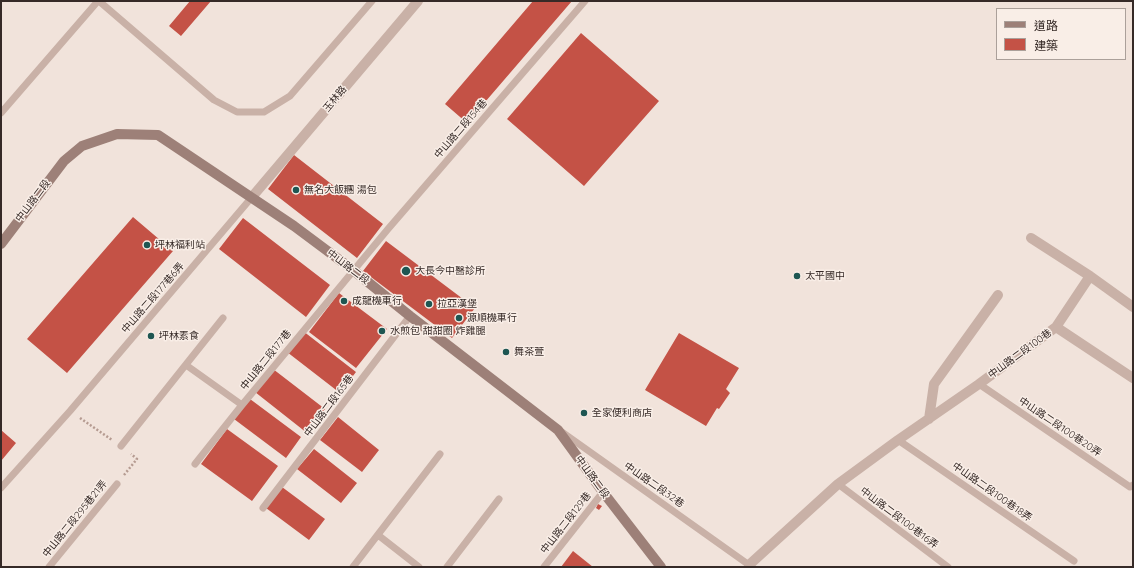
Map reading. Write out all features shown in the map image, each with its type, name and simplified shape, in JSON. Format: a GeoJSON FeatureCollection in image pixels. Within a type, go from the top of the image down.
{"type":"FeatureCollection","features":[{"type":"Feature","properties":{"kind":"main road","name":"中山路二段"},"geometry":{"type":"LineString","coordinates":[[1,244],[64,161],[82,146],[117,134],[158,135],[294,226],[353,270],[558,430],[603,492],[661,567]]}},
{"type":"Feature","properties":{"kind":"street","name":"玉林路"},"geometry":{"type":"LineString","coordinates":[[252,197],[418,1]]}},
{"type":"Feature","properties":{"kind":"street"},"geometry":{"type":"LineString","coordinates":[[1031,238],[1090,276],[1133,307]]}},
{"type":"Feature","properties":{"kind":"street","name":"中山路二段100巷"},"geometry":{"type":"LineString","coordinates":[[750,566],[838,484],[979,384],[1056,327],[1090,276]]}},
{"type":"Feature","properties":{"kind":"street"},"geometry":{"type":"LineString","coordinates":[[929,419],[934,384],[998,295]]}},
{"type":"Feature","properties":{"kind":"street"},"geometry":{"type":"LineString","coordinates":[[1056,327],[1133,378]]}},
{"type":"Feature","properties":{"kind":"lane"},"geometry":{"type":"LineString","coordinates":[[1,113],[98,1],[214,100],[237,112],[264,112],[290,96],[372,1]]}},
{"type":"Feature","properties":{"kind":"lane","name":"中山路二段154巷"},"geometry":{"type":"LineString","coordinates":[[353,270],[585,1]]}},
{"type":"Feature","properties":{"kind":"lane","name":"中山路二段177巷6弄"},"geometry":{"type":"LineString","coordinates":[[1,488],[70,411],[252,197]]}},
{"type":"Feature","properties":{"kind":"lane","name":"中山路二段177巷"},"geometry":{"type":"LineString","coordinates":[[195,464],[353,270]]}},
{"type":"Feature","properties":{"kind":"lane","name":"中山路二段165巷"},"geometry":{"type":"LineString","coordinates":[[263,508],[410,316]]}},
{"type":"Feature","properties":{"kind":"lane"},"geometry":{"type":"LineString","coordinates":[[121,446],[223,318]]}},
{"type":"Feature","properties":{"kind":"lane"},"geometry":{"type":"LineString","coordinates":[[186,365],[242,405]]}},
{"type":"Feature","properties":{"kind":"lane","name":"中山路二段100巷20弄"},"geometry":{"type":"LineString","coordinates":[[979,384],[1132,486]]}},
{"type":"Feature","properties":{"kind":"lane","name":"中山路二段32巷"},"geometry":{"type":"LineString","coordinates":[[544,419],[750,566]]}},
{"type":"Feature","properties":{"kind":"lane","name":"中山路二段100巷18弄"},"geometry":{"type":"LineString","coordinates":[[898,440],[1074,561]]}},
{"type":"Feature","properties":{"kind":"lane"},"geometry":{"type":"LineString","coordinates":[[354,567],[440,454]]}},
{"type":"Feature","properties":{"kind":"lane","name":"中山路二段295巷21弄"},"geometry":{"type":"LineString","coordinates":[[49,567],[117,484]]}},
{"type":"Feature","properties":{"kind":"lane","name":"中山路二段100巷16弄"},"geometry":{"type":"LineString","coordinates":[[838,484],[948,567]]}},
{"type":"Feature","properties":{"kind":"lane","name":"中山路二段129巷"},"geometry":{"type":"LineString","coordinates":[[544,567],[603,492]]}},
{"type":"Feature","properties":{"kind":"lane"},"geometry":{"type":"LineString","coordinates":[[447,567],[499,498]]}},
{"type":"Feature","properties":{"kind":"lane"},"geometry":{"type":"LineString","coordinates":[[378,536],[419,567]]}},
{"type":"Feature","properties":{"kind":"building"},"geometry":{"type":"Polygon","coordinates":[[[190,1],[211,1],[181,36],[169,26],[190,1]]]}},
{"type":"Feature","properties":{"kind":"building"},"geometry":{"type":"Polygon","coordinates":[[[533,1],[572,1],[467,123],[445,104],[533,1]]]}},
{"type":"Feature","properties":{"kind":"building"},"geometry":{"type":"Polygon","coordinates":[[[581,33],[659,101],[584,186],[507,119],[581,33]]]}},
{"type":"Feature","properties":{"kind":"building"},"geometry":{"type":"Polygon","coordinates":[[[294,155],[383,224],[357,258],[268,189],[294,155]]]}},
{"type":"Feature","properties":{"kind":"building"},"geometry":{"type":"Polygon","coordinates":[[[133,217],[173,251],[67,373],[27,339],[133,217]]]}},
{"type":"Feature","properties":{"kind":"building"},"geometry":{"type":"Polygon","coordinates":[[[243,218],[330,285],[306,317],[219,249],[243,218]]]}},
{"type":"Feature","properties":{"kind":"building"},"geometry":{"type":"Polygon","coordinates":[[[386,241],[475,308],[452,338],[363,271],[386,241]]]}},
{"type":"Feature","properties":{"kind":"building"},"geometry":{"type":"Polygon","coordinates":[[[339,293],[387,329],[356,368],[309,332],[339,293]]]}},
{"type":"Feature","properties":{"kind":"building"},"geometry":{"type":"Polygon","coordinates":[[[303,331],[356,372],[340,393],[287,352],[303,331]]]}},
{"type":"Feature","properties":{"kind":"building"},"geometry":{"type":"Polygon","coordinates":[[[679,333],[739,368],[726,389],[730,393],[719,409],[717,408],[706,426],[645,390],[679,333]]]}},
{"type":"Feature","properties":{"kind":"building"},"geometry":{"type":"Polygon","coordinates":[[[273,369],[325,409],[307,433],[255,392],[273,369]]]}},
{"type":"Feature","properties":{"kind":"building"},"geometry":{"type":"Polygon","coordinates":[[[250,399],[301,437],[286,458],[234,419],[250,399]]]}},
{"type":"Feature","properties":{"kind":"building"},"geometry":{"type":"Polygon","coordinates":[[[338,417],[379,450],[362,472],[320,440],[338,417]]]}},
{"type":"Feature","properties":{"kind":"building"},"geometry":{"type":"Polygon","coordinates":[[[227,429],[278,466],[252,501],[201,464],[227,429]]]}},
{"type":"Feature","properties":{"kind":"building"},"geometry":{"type":"Polygon","coordinates":[[[1,430],[16,443],[1,461],[1,430]]]}},
{"type":"Feature","properties":{"kind":"building"},"geometry":{"type":"Polygon","coordinates":[[[314,449],[357,483],[341,503],[297,469],[314,449]]]}},
{"type":"Feature","properties":{"kind":"building"},"geometry":{"type":"Polygon","coordinates":[[[282,487],[325,519],[309,540],[266,508],[282,487]]]}},
{"type":"Feature","properties":{"kind":"building"},"geometry":{"type":"Polygon","coordinates":[[[598,504],[602,506],[599,510],[596,508],[598,504]]]}},
{"type":"Feature","properties":{"kind":"building"},"geometry":{"type":"Polygon","coordinates":[[[573,551],[593,567],[561,567],[573,551]]]}},
{"type":"Feature","properties":{"kind":"place","name":"無名大飯糰 湯包"},"geometry":{"type":"Point","coordinates":[296,190]}},
{"type":"Feature","properties":{"kind":"place","name":"坪林福利站"},"geometry":{"type":"Point","coordinates":[147,245]}},
{"type":"Feature","properties":{"kind":"place","name":"大長今中醫診所"},"geometry":{"type":"Point","coordinates":[406,271]}},
{"type":"Feature","properties":{"kind":"place","name":"太平國中"},"geometry":{"type":"Point","coordinates":[797,276]}},
{"type":"Feature","properties":{"kind":"place","name":"成龍機車行"},"geometry":{"type":"Point","coordinates":[344,301]}},
{"type":"Feature","properties":{"kind":"place","name":"拉亞漢堡"},"geometry":{"type":"Point","coordinates":[429,304]}},
{"type":"Feature","properties":{"kind":"place","name":"源順機車行"},"geometry":{"type":"Point","coordinates":[459,318]}},
{"type":"Feature","properties":{"kind":"place","name":"水煎包 甜甜圈 炸雞腿"},"geometry":{"type":"Point","coordinates":[382,331]}},
{"type":"Feature","properties":{"kind":"place","name":"坪林素食"},"geometry":{"type":"Point","coordinates":[151,336]}},
{"type":"Feature","properties":{"kind":"place","name":"舞茶萱"},"geometry":{"type":"Point","coordinates":[506,352]}},
{"type":"Feature","properties":{"kind":"place","name":"全家便利商店"},"geometry":{"type":"Point","coordinates":[584,413]}}]}
